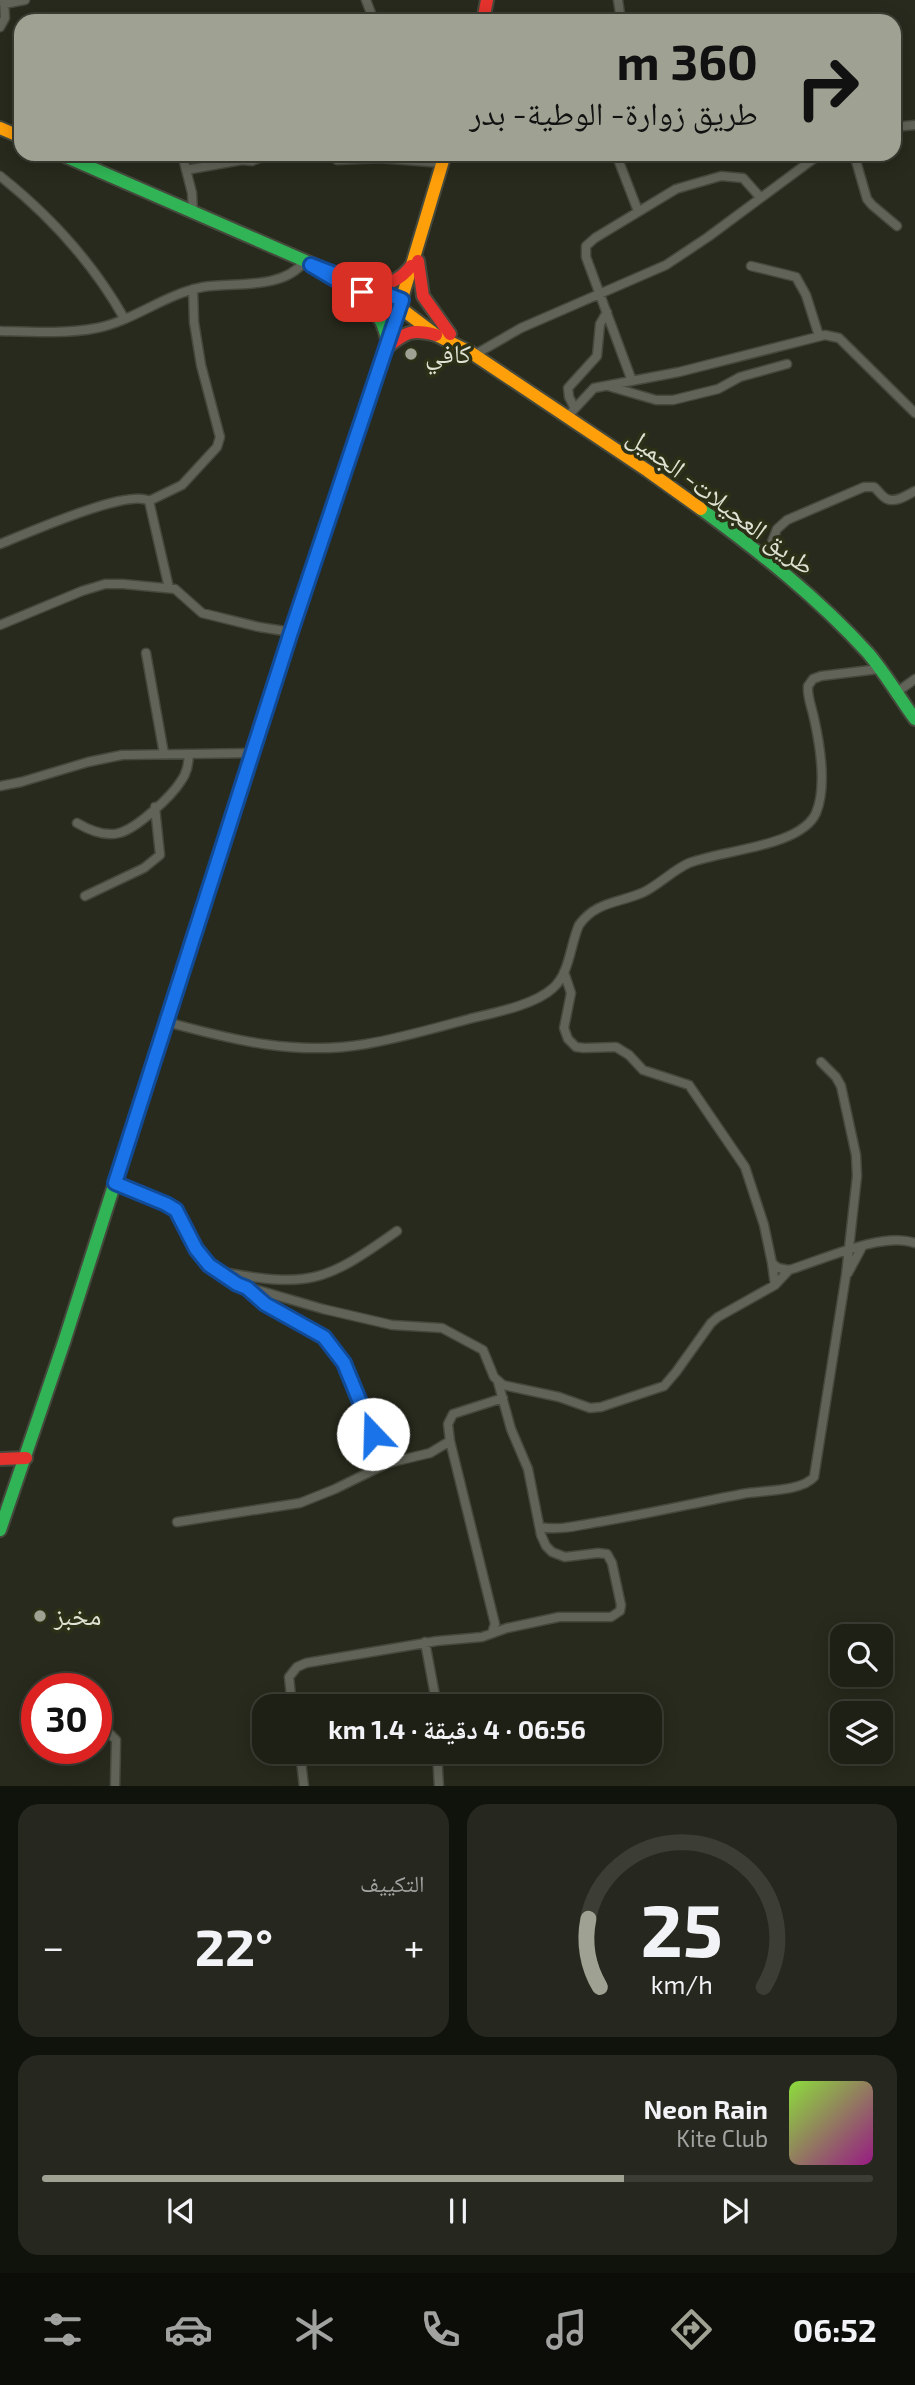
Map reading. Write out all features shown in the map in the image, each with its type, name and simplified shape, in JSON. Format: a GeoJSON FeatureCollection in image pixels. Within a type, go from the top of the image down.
{"type":"FeatureCollection","features":[{"type":"Feature","properties":{"kind":"main road"},"geometry":{"type":"LineString","coordinates":[[77,161],[308,263],[366,285],[400,303],[443,334]]}},
{"type":"Feature","properties":{"kind":"main road"},"geometry":{"type":"LineString","coordinates":[[0,1530],[26,1458],[291,632],[400,303],[443,161]]}},
{"type":"Feature","properties":{"kind":"main road"},"geometry":{"type":"LineString","coordinates":[[366,285],[397,281],[406,274],[415,256]]}},
{"type":"Feature","properties":{"kind":"main road"},"geometry":{"type":"LineString","coordinates":[[415,256],[423,296],[443,334]]}},
{"type":"Feature","properties":{"kind":"main road"},"geometry":{"type":"LineString","coordinates":[[308,263],[343,284],[375,310],[383,321],[385,345]]}},
{"type":"Feature","properties":{"kind":"main road"},"geometry":{"type":"LineString","coordinates":[[343,284],[400,303]]}},
{"type":"Feature","properties":{"kind":"main road"},"geometry":{"type":"LineString","coordinates":[[385,345],[408,330],[443,334]]}},
{"type":"Feature","properties":{"kind":"main road","name":"طريق العجيلات- الجميل"},"geometry":{"type":"LineString","coordinates":[[443,334],[648,471],[766,557],[815,599],[879,669],[915,719]]}},
{"type":"Feature","properties":{"kind":"main road"},"geometry":{"type":"LineString","coordinates":[[0,1459],[26,1458]]}},
{"type":"Feature","properties":{"kind":"street"},"geometry":{"type":"LineString","coordinates":[[0,27],[5,18],[4,2],[25,0]]}},
{"type":"Feature","properties":{"kind":"street"},"geometry":{"type":"LineString","coordinates":[[184,161],[194,213]]}},
{"type":"Feature","properties":{"kind":"street"},"geometry":{"type":"LineString","coordinates":[[186,170],[236,161]]}},
{"type":"Feature","properties":{"kind":"street"},"geometry":{"type":"LineString","coordinates":[[619,161],[638,211]]}},
{"type":"Feature","properties":{"kind":"street"},"geometry":{"type":"LineString","coordinates":[[472,354],[521,328],[642,277],[686,253],[810,161]]}},
{"type":"Feature","properties":{"kind":"street"},"geometry":{"type":"LineString","coordinates":[[856,161],[867,199],[897,226]]}},
{"type":"Feature","properties":{"kind":"street"},"geometry":{"type":"LineString","coordinates":[[0,176],[33,204],[82,256],[124,318]]}},
{"type":"Feature","properties":{"kind":"street"},"geometry":{"type":"LineString","coordinates":[[632,381],[586,257],[586,246],[594,237],[676,189],[721,176],[743,178],[760,197]]}},
{"type":"Feature","properties":{"kind":"street"},"geometry":{"type":"LineString","coordinates":[[0,331],[94,329],[193,289],[279,279],[308,263]]}},
{"type":"Feature","properties":{"kind":"street"},"geometry":{"type":"LineString","coordinates":[[751,266],[796,277],[806,295],[819,336]]}},
{"type":"Feature","properties":{"kind":"street"},"geometry":{"type":"LineString","coordinates":[[0,544],[94,508],[141,498],[149,501],[182,485],[217,447],[220,437],[201,365],[194,322],[193,289]]}},
{"type":"Feature","properties":{"kind":"street"},"geometry":{"type":"LineString","coordinates":[[574,407],[568,388],[597,356],[600,324],[607,312]]}},
{"type":"Feature","properties":{"kind":"street"},"geometry":{"type":"LineString","coordinates":[[566,418],[590,391],[606,385],[731,360],[819,336],[839,338],[915,413]]}},
{"type":"Feature","properties":{"kind":"street"},"geometry":{"type":"LineString","coordinates":[[731,360],[740,377]]}},
{"type":"Feature","properties":{"kind":"street"},"geometry":{"type":"LineString","coordinates":[[606,385],[656,400],[673,400],[718,389],[740,377],[787,364]]}},
{"type":"Feature","properties":{"kind":"street"},"geometry":{"type":"LineString","coordinates":[[766,557],[777,528],[788,520],[864,487],[874,486],[885,499],[891,500],[900,499],[915,491]]}},
{"type":"Feature","properties":{"kind":"street"},"geometry":{"type":"LineString","coordinates":[[149,501],[169,588]]}},
{"type":"Feature","properties":{"kind":"street"},"geometry":{"type":"LineString","coordinates":[[0,625],[82,591],[105,584],[123,583],[169,588],[180,592],[201,613],[291,632]]}},
{"type":"Feature","properties":{"kind":"street"},"geometry":{"type":"LineString","coordinates":[[146,653],[164,754]]}},
{"type":"Feature","properties":{"kind":"street"},"geometry":{"type":"LineString","coordinates":[[167,1022],[254,1044],[324,1048],[365,1044],[442,1026],[522,1004],[551,990],[561,980],[579,925],[584,917],[598,907],[643,892],[677,869],[699,859],[776,840],[796,832],[810,822],[816,814],[819,801],[821,753],[808,686],[813,679],[821,676],[879,669]]}},
{"type":"Feature","properties":{"kind":"street"},"geometry":{"type":"LineString","coordinates":[[897,692],[915,680]]}},
{"type":"Feature","properties":{"kind":"street"},"geometry":{"type":"LineString","coordinates":[[0,786],[105,757],[129,754],[253,753]]}},
{"type":"Feature","properties":{"kind":"street"},"geometry":{"type":"LineString","coordinates":[[77,824],[100,833],[119,833],[137,823],[183,780],[189,755]]}},
{"type":"Feature","properties":{"kind":"street"},"geometry":{"type":"LineString","coordinates":[[85,896],[144,868],[160,855],[155,807]]}},
{"type":"Feature","properties":{"kind":"street"},"geometry":{"type":"LineString","coordinates":[[564,972],[571,993],[564,1028],[568,1040],[584,1048],[616,1047],[629,1055],[643,1070],[689,1085],[745,1167],[764,1225],[775,1285]]}},
{"type":"Feature","properties":{"kind":"street"},"geometry":{"type":"LineString","coordinates":[[540,1527],[575,1525],[653,1513],[745,1493],[794,1487],[811,1481],[816,1468],[846,1275],[857,1176],[856,1155],[841,1086],[821,1062]]}},
{"type":"Feature","properties":{"kind":"street"},"geometry":{"type":"LineString","coordinates":[[115,1183],[176,1210],[196,1249],[216,1271],[247,1288],[265,1304],[324,1337],[333,1346],[388,1463]]}},
{"type":"Feature","properties":{"kind":"street"},"geometry":{"type":"LineString","coordinates":[[216,1271],[280,1281],[316,1278],[354,1261],[397,1231]]}},
{"type":"Feature","properties":{"kind":"street"},"geometry":{"type":"LineString","coordinates":[[772,1263],[778,1268],[789,1270],[892,1240],[915,1244]]}},
{"type":"Feature","properties":{"kind":"street"},"geometry":{"type":"LineString","coordinates":[[846,1275],[862,1247]]}},
{"type":"Feature","properties":{"kind":"street"},"geometry":{"type":"LineString","coordinates":[[498,1382],[559,1396],[590,1408],[656,1390],[669,1382],[711,1323],[775,1285],[789,1270]]}},
{"type":"Feature","properties":{"kind":"street"},"geometry":{"type":"LineString","coordinates":[[247,1288],[400,1327],[442,1328],[483,1350],[498,1382],[511,1429],[528,1469],[546,1546],[559,1556],[598,1553],[610,1557],[621,1605],[620,1611],[611,1617],[559,1617],[471,1639],[425,1642],[306,1663],[296,1667],[289,1677],[291,1694]]}},
{"type":"Feature","properties":{"kind":"street"},"geometry":{"type":"LineString","coordinates":[[492,1633],[495,1624],[447,1424],[453,1414],[503,1398]]}},
{"type":"Feature","properties":{"kind":"street"},"geometry":{"type":"LineString","coordinates":[[177,1522],[300,1503],[388,1463],[417,1457],[450,1441]]}},
{"type":"Feature","properties":{"kind":"street"},"geometry":{"type":"LineString","coordinates":[[495,1624],[507,1628]]}},
{"type":"Feature","properties":{"kind":"street"},"geometry":{"type":"LineString","coordinates":[[425,1642],[435,1694]]}},
{"type":"Feature","properties":{"kind":"street"},"geometry":{"type":"LineString","coordinates":[[112,1736],[116,1740],[115,1786]]}},
{"type":"Feature","properties":{"kind":"street"},"geometry":{"type":"LineString","coordinates":[[301,1764],[304,1786]]}},
{"type":"Feature","properties":{"kind":"street"},"geometry":{"type":"LineString","coordinates":[[438,1764],[439,1786]]}},
{"type":"Feature","properties":{"kind":"traffic: fast"},"geometry":{"type":"LineString","coordinates":[[76,161],[319,267]]}},
{"type":"Feature","properties":{"kind":"traffic: fast"},"geometry":{"type":"LineString","coordinates":[[343,284],[365,301],[376,314],[387,339]]}},
{"type":"Feature","properties":{"kind":"traffic: fast"},"geometry":{"type":"LineString","coordinates":[[701,509],[767,559],[829,613],[868,653],[915,719]]}},
{"type":"Feature","properties":{"kind":"traffic: fast"},"geometry":{"type":"LineString","coordinates":[[0,1530],[64,1342],[178,985]]}},
{"type":"Feature","properties":{"kind":"traffic: slow"},"geometry":{"type":"LineString","coordinates":[[0,128],[14,134]]}},
{"type":"Feature","properties":{"kind":"traffic: slow"},"geometry":{"type":"LineString","coordinates":[[287,645],[402,298],[443,161]]}},
{"type":"Feature","properties":{"kind":"traffic: slow"},"geometry":{"type":"LineString","coordinates":[[311,265],[343,284],[399,307],[436,335],[470,352],[701,509]]}},
{"type":"Feature","properties":{"kind":"traffic: jam"},"geometry":{"type":"LineString","coordinates":[[484,14],[487,0]]}},
{"type":"Feature","properties":{"kind":"traffic: jam"},"geometry":{"type":"LineString","coordinates":[[418,261],[423,296],[450,334]]}},
{"type":"Feature","properties":{"kind":"traffic: jam"},"geometry":{"type":"LineString","coordinates":[[366,285],[391,282],[402,276],[411,266]]}},
{"type":"Feature","properties":{"kind":"traffic: jam"},"geometry":{"type":"LineString","coordinates":[[385,349],[408,333],[436,335]]}},
{"type":"Feature","properties":{"kind":"traffic: jam"},"geometry":{"type":"LineString","coordinates":[[178,985],[287,645]]}},
{"type":"Feature","properties":{"kind":"traffic: jam"},"geometry":{"type":"LineString","coordinates":[[0,1459],[26,1458]]}},
{"type":"Feature","properties":{"kind":"place","name":"كافي"},"geometry":{"type":"Point","coordinates":[411,354]}},
{"type":"Feature","properties":{"kind":"place","name":"مخبز"},"geometry":{"type":"Point","coordinates":[40,1616]}},
{"type":"Feature","properties":{"kind":"route"},"geometry":{"type":"LineString","coordinates":[[362,292],[311,265],[402,300],[291,632],[115,1183],[176,1210],[196,1249],[209,1265],[247,1288],[265,1304],[292,1321],[324,1337],[344,1363],[373,1434]]}}]}
